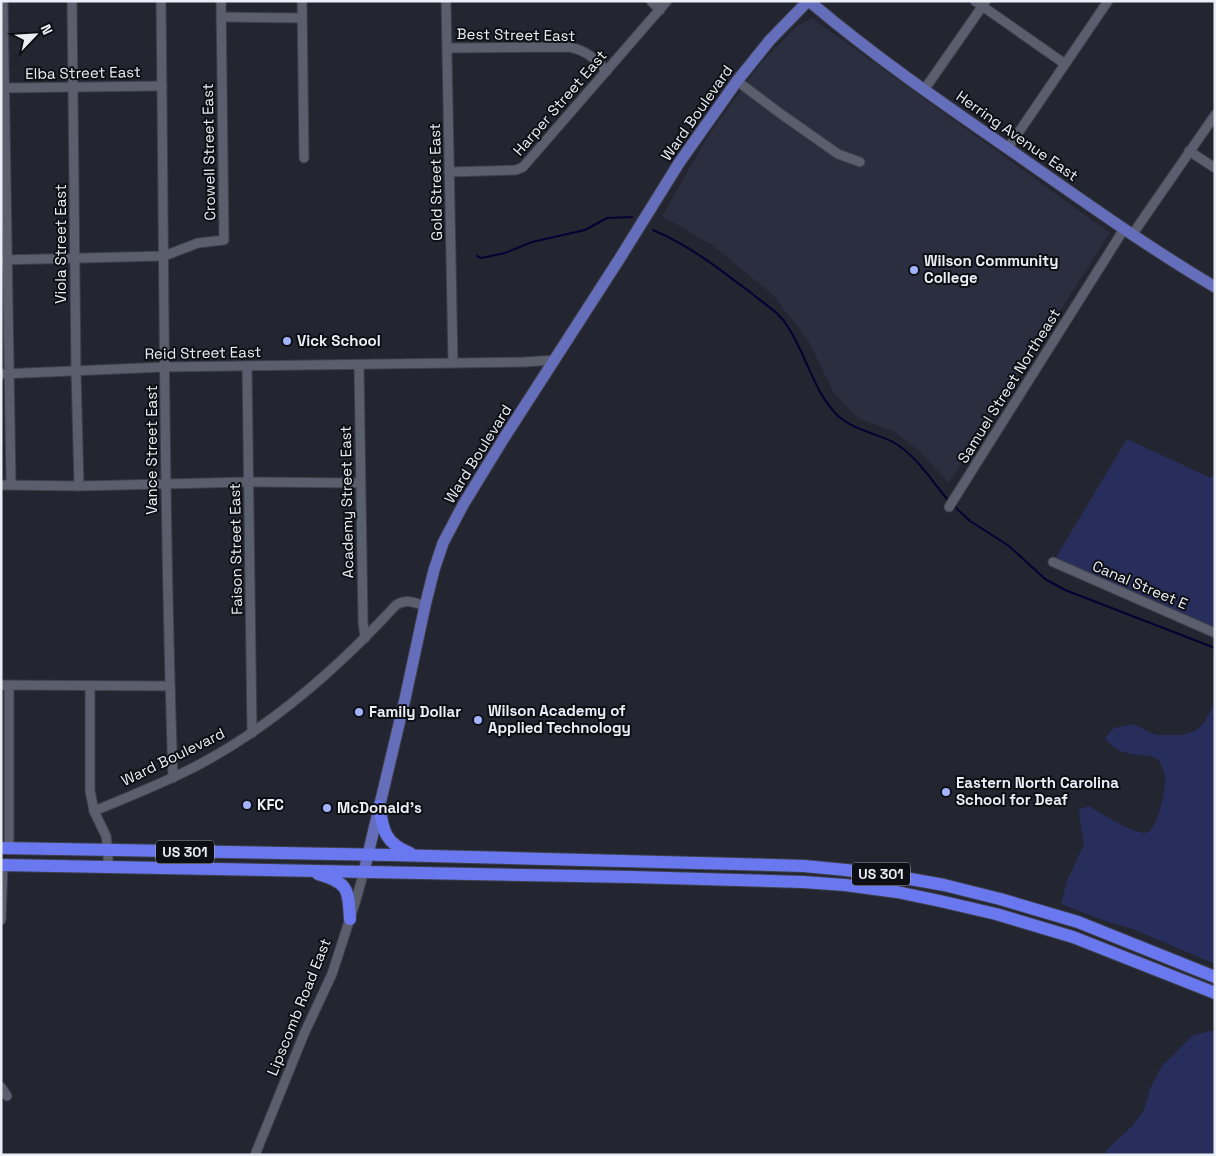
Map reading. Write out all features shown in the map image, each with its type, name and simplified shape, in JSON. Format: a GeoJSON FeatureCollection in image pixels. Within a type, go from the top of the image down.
{"type":"FeatureCollection","features":[{"type":"Feature","properties":{"kind":"highway"},"geometry":{"type":"LineString","coordinates":[[379,806],[383,828],[390,842],[400,849],[420,856]]}},
{"type":"Feature","properties":{"kind":"highway","name":"US 301"},"geometry":{"type":"LineString","coordinates":[[5,849],[420,856],[804,866],[900,877],[1000,899],[1078,922],[1215,976]]}},
{"type":"Feature","properties":{"kind":"highway","name":"US 301"},"geometry":{"type":"LineString","coordinates":[[2,865],[364,871],[803,882],[897,892],[996,914],[1073,937],[1215,993]]}},
{"type":"Feature","properties":{"kind":"highway"},"geometry":{"type":"LineString","coordinates":[[303,870],[332,878],[341,884],[348,897],[350,919]]}},
{"type":"Feature","properties":{"kind":"main road","name":"Ward Boulevard"},"geometry":{"type":"LineString","coordinates":[[425,606],[443,542],[504,438],[679,163],[737,80],[770,40],[808,1]]}},
{"type":"Feature","properties":{"kind":"main road","name":"Herring Avenue East"},"geometry":{"type":"LineString","coordinates":[[808,1],[848,34],[924,90],[1128,232],[1215,287]]}},
{"type":"Feature","properties":{"kind":"main road","name":"Lipscomb Road East"},"geometry":{"type":"LineString","coordinates":[[364,871],[425,606]]}},
{"type":"Feature","properties":{"kind":"street"},"geometry":{"type":"LineString","coordinates":[[3,1],[5,374],[11,485]]}},
{"type":"Feature","properties":{"kind":"street","name":"Viola Street East"},"geometry":{"type":"LineString","coordinates":[[72,1],[74,258],[79,486]]}},
{"type":"Feature","properties":{"kind":"street","name":"Vance Street East"},"geometry":{"type":"LineString","coordinates":[[161,1],[166,484],[173,778]]}},
{"type":"Feature","properties":{"kind":"street","name":"Crowell Street East"},"geometry":{"type":"LineString","coordinates":[[164,256],[198,244],[224,240],[221,1]]}},
{"type":"Feature","properties":{"kind":"street"},"geometry":{"type":"LineString","coordinates":[[302,1],[304,158]]}},
{"type":"Feature","properties":{"kind":"street","name":"Gold Street East"},"geometry":{"type":"LineString","coordinates":[[446,1],[453,363]]}},
{"type":"Feature","properties":{"kind":"street"},"geometry":{"type":"LineString","coordinates":[[651,1],[660,10]]}},
{"type":"Feature","properties":{"kind":"street","name":"Harper Street East"},"geometry":{"type":"LineString","coordinates":[[449,172],[516,170],[523,167],[667,1]]}},
{"type":"Feature","properties":{"kind":"street"},"geometry":{"type":"LineString","coordinates":[[1008,148],[1108,1]]}},
{"type":"Feature","properties":{"kind":"street"},"geometry":{"type":"LineString","coordinates":[[924,90],[981,3],[1065,64]]}},
{"type":"Feature","properties":{"kind":"street"},"geometry":{"type":"LineString","coordinates":[[221,17],[302,18]]}},
{"type":"Feature","properties":{"kind":"street","name":"Best Street East"},"geometry":{"type":"LineString","coordinates":[[447,48],[569,47],[589,53],[607,71]]}},
{"type":"Feature","properties":{"kind":"street"},"geometry":{"type":"LineString","coordinates":[[737,80],[838,154],[860,162]]}},
{"type":"Feature","properties":{"kind":"street","name":"Elba Street East"},"geometry":{"type":"LineString","coordinates":[[4,88],[162,86]]}},
{"type":"Feature","properties":{"kind":"street","name":"Samuel Street Northeast"},"geometry":{"type":"LineString","coordinates":[[949,507],[1128,232],[1215,115]]}},
{"type":"Feature","properties":{"kind":"street"},"geometry":{"type":"LineString","coordinates":[[1190,151],[1215,168]]}},
{"type":"Feature","properties":{"kind":"street"},"geometry":{"type":"LineString","coordinates":[[5,260],[164,256]]}},
{"type":"Feature","properties":{"kind":"street","name":"Reid Street East"},"geometry":{"type":"LineString","coordinates":[[5,374],[165,367],[555,360]]}},
{"type":"Feature","properties":{"kind":"street","name":"Academy Street East"},"geometry":{"type":"LineString","coordinates":[[359,365],[363,622],[365,638]]}},
{"type":"Feature","properties":{"kind":"street","name":"Faison Street East"},"geometry":{"type":"LineString","coordinates":[[247,366],[252,733]]}},
{"type":"Feature","properties":{"kind":"street"},"geometry":{"type":"LineString","coordinates":[[1,485],[79,486],[248,482],[360,483]]}},
{"type":"Feature","properties":{"kind":"street","name":"Canal Street E"},"geometry":{"type":"LineString","coordinates":[[1053,562],[1215,633]]}},
{"type":"Feature","properties":{"kind":"street","name":"Ward Boulevard"},"geometry":{"type":"LineString","coordinates":[[94,811],[202,764],[252,733],[298,699],[334,668],[396,605],[402,601],[408,601],[425,606]]}},
{"type":"Feature","properties":{"kind":"street"},"geometry":{"type":"LineString","coordinates":[[5,849],[5,685],[170,686]]}},
{"type":"Feature","properties":{"kind":"street"},"geometry":{"type":"LineString","coordinates":[[90,686],[90,791],[94,811],[106,836],[108,866]]}},
{"type":"Feature","properties":{"kind":"street"},"geometry":{"type":"LineString","coordinates":[[1,920],[2,865]]}},
{"type":"Feature","properties":{"kind":"street","name":"Lipscomb Road East"},"geometry":{"type":"LineString","coordinates":[[255,1155],[304,1034],[332,974],[364,871]]}},
{"type":"Feature","properties":{"kind":"street"},"geometry":{"type":"LineString","coordinates":[[1,1087],[7,1096]]}},
{"type":"Feature","properties":{"kind":"shaded area","name":"Wilson Community College"},"geometry":{"type":"Polygon","coordinates":[[[812,18],[1110,233],[949,483],[918,450],[894,431],[859,419],[834,393],[809,342],[773,295],[712,245],[662,216],[710,133],[760,64],[796,27],[812,18]]]}},
{"type":"Feature","properties":{"kind":"shaded area"},"geometry":{"type":"Polygon","coordinates":[[[1127,439],[1211,478],[1215,472],[1215,637],[1053,562],[1127,439]]]}},
{"type":"Feature","properties":{"kind":"shaded area"},"geometry":{"type":"Polygon","coordinates":[[[1215,703],[1215,964],[1133,929],[1108,922],[1061,904],[1067,881],[1084,844],[1079,814],[1080,809],[1089,806],[1127,828],[1143,833],[1152,829],[1161,806],[1165,773],[1159,761],[1149,756],[1119,750],[1112,746],[1105,738],[1114,728],[1133,724],[1156,735],[1182,735],[1195,731],[1203,724],[1215,703]]]}},
{"type":"Feature","properties":{"kind":"shaded area"},"geometry":{"type":"Polygon","coordinates":[[[1215,1030],[1215,1155],[1105,1155],[1107,1150],[1133,1125],[1144,1110],[1150,1089],[1161,1067],[1193,1035],[1215,1030]]]}},
{"type":"Feature","properties":{"kind":"waterway"},"geometry":{"type":"LineString","coordinates":[[477,256],[481,258],[505,253],[532,242],[585,230],[607,218],[632,217]]}},
{"type":"Feature","properties":{"kind":"waterway"},"geometry":{"type":"LineString","coordinates":[[653,230],[667,236],[706,260],[777,314],[785,322],[795,338],[822,396],[838,416],[851,425],[901,447],[923,468],[948,500]]}},
{"type":"Feature","properties":{"kind":"waterway"},"geometry":{"type":"LineString","coordinates":[[955,507],[970,521],[1009,546],[1045,579],[1065,590],[1215,648]]}},
{"type":"Feature","properties":{"kind":"place","name":"Wilson Community College"},"geometry":{"type":"Point","coordinates":[914,270]}},
{"type":"Feature","properties":{"kind":"place","name":"Vick School"},"geometry":{"type":"Point","coordinates":[287,341]}},
{"type":"Feature","properties":{"kind":"place","name":"Family Dollar"},"geometry":{"type":"Point","coordinates":[359,712]}},
{"type":"Feature","properties":{"kind":"place","name":"Wilson Academy of Applied Technology"},"geometry":{"type":"Point","coordinates":[478,720]}},
{"type":"Feature","properties":{"kind":"place","name":"Eastern North Carolina School for Deaf"},"geometry":{"type":"Point","coordinates":[946,792]}},
{"type":"Feature","properties":{"kind":"place","name":"KFC"},"geometry":{"type":"Point","coordinates":[247,805]}},
{"type":"Feature","properties":{"kind":"place","name":"McDonald's"},"geometry":{"type":"Point","coordinates":[327,808]}}]}
